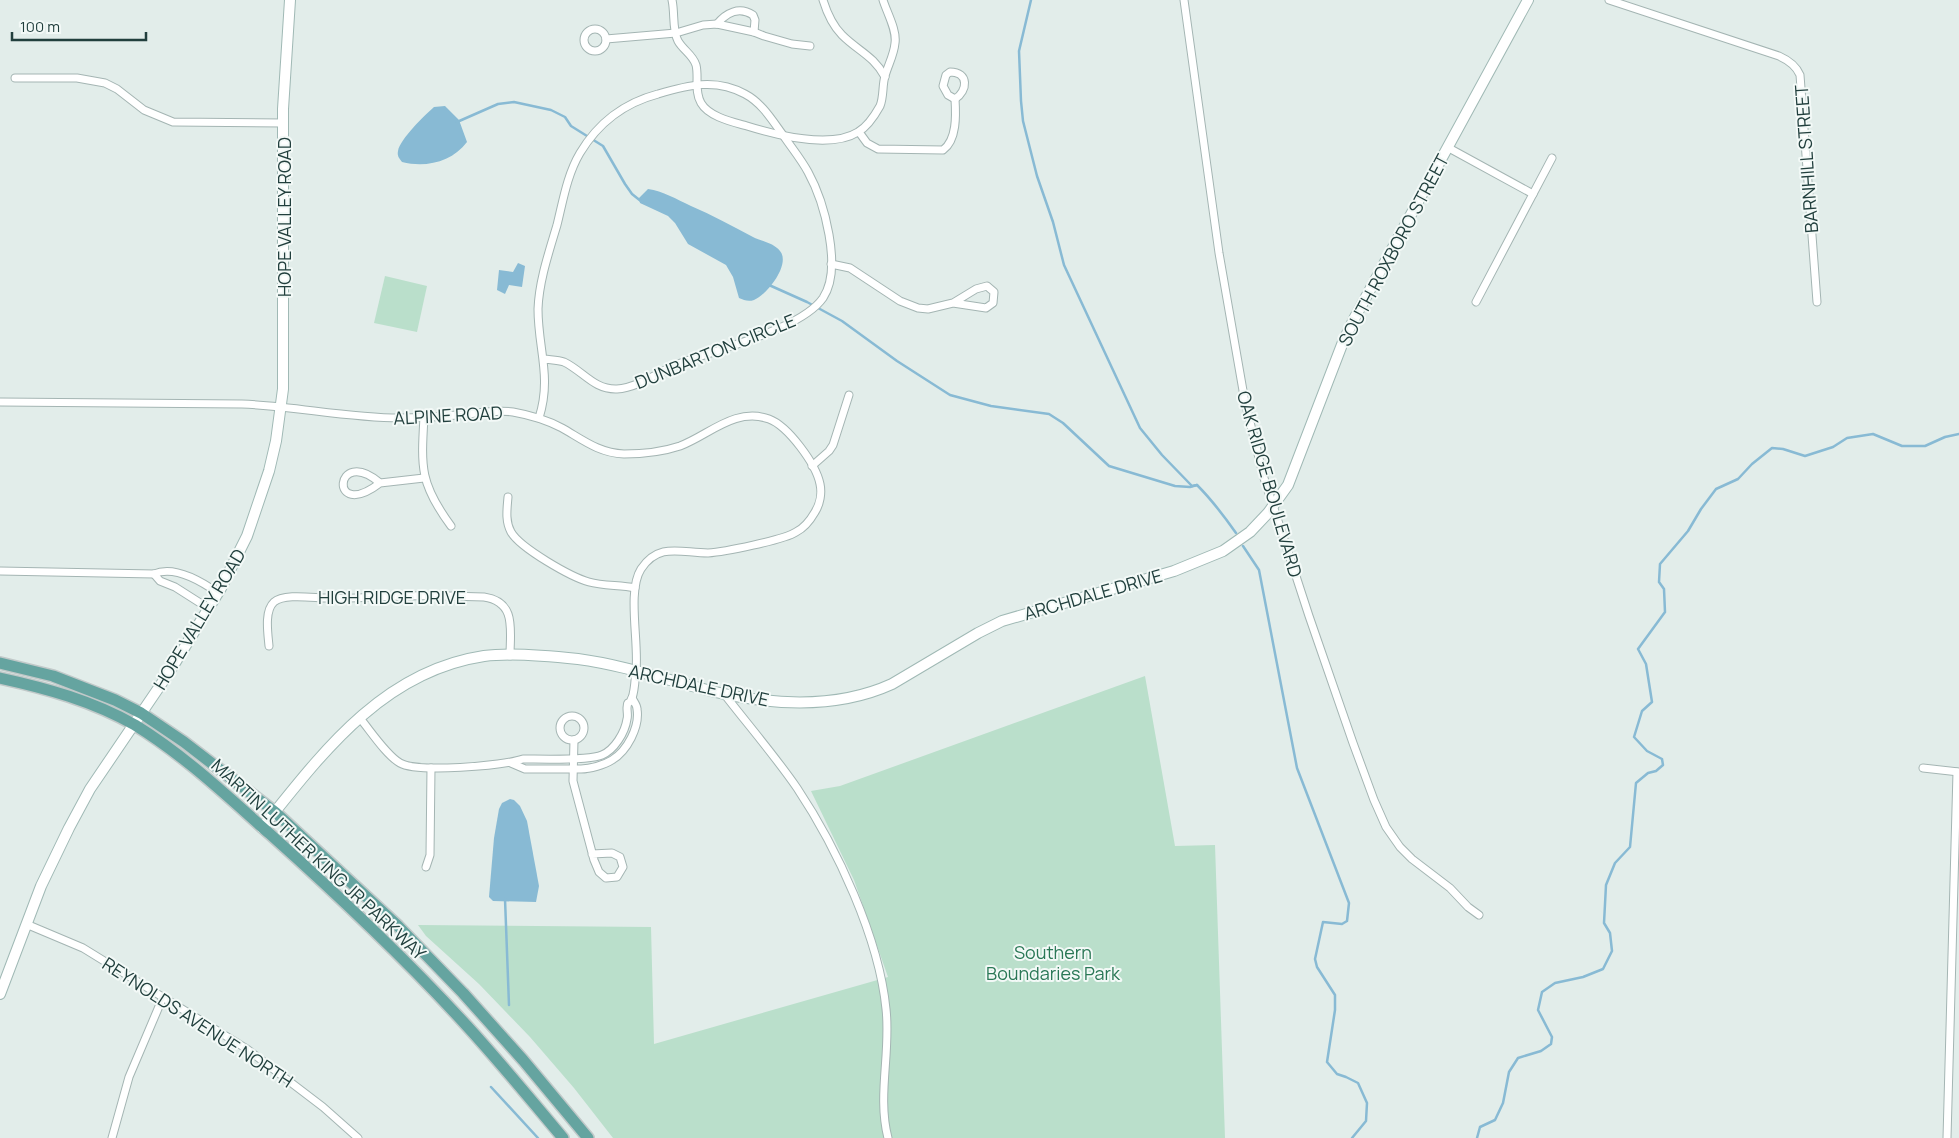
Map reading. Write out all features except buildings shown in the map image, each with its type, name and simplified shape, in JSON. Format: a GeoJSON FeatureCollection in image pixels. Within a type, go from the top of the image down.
{"type":"FeatureCollection","features":[{"type":"Feature","properties":{"kind":"main road","name":"MARTIN LUTHER KING JR PARKWAY"},"geometry":{"type":"LineString","coordinates":[[0,664],[53,676],[115,700],[141,713],[184,742],[275,812],[398,926],[463,994],[588,1138]]}},
{"type":"Feature","properties":{"kind":"main road","name":"MARTIN LUTHER KING JR PARKWAY"},"geometry":{"type":"LineString","coordinates":[[0,678],[57,691],[83,701],[134,725],[190,765],[361,918],[422,978],[505,1068],[563,1138]]}},
{"type":"Feature","properties":{"kind":"street","name":"HOPE VALLEY ROAD"},"geometry":{"type":"LineString","coordinates":[[0,994],[26,924],[68,828],[90,789],[134,725],[218,593],[239,553],[262,496],[271,464],[282,406],[284,345],[283,123],[290,0]]}},
{"type":"Feature","properties":{"kind":"street"},"geometry":{"type":"LineString","coordinates":[[672,0],[678,42],[692,56],[696,66],[697,92],[701,104],[709,111],[723,118],[757,129],[821,140],[835,140],[858,132],[874,116],[880,105],[884,77],[896,42],[883,0]]}},
{"type":"Feature","properties":{"kind":"street"},"geometry":{"type":"LineString","coordinates":[[823,0],[828,14],[841,34],[874,60],[884,77]]}},
{"type":"Feature","properties":{"kind":"street","name":"OAK RIDGE BOULEVARD"},"geometry":{"type":"LineString","coordinates":[[1184,0],[1219,253],[1238,367],[1254,439],[1309,616],[1353,743],[1374,800],[1386,826],[1400,847],[1412,859],[1450,888],[1468,907],[1480,915]]}},
{"type":"Feature","properties":{"kind":"street","name":"SOUTH ROXBORO STREET"},"geometry":{"type":"LineString","coordinates":[[1274,506],[1294,472],[1343,342],[1528,0]]}},
{"type":"Feature","properties":{"kind":"street","name":"BARNHILL STREET"},"geometry":{"type":"LineString","coordinates":[[1610,0],[1779,56],[1798,69],[1800,75],[1817,302]]}},
{"type":"Feature","properties":{"kind":"street"},"geometry":{"type":"LineString","coordinates":[[717,24],[726,15],[743,10],[753,15],[755,20],[754,32]]}},
{"type":"Feature","properties":{"kind":"street"},"geometry":{"type":"LineString","coordinates":[[606,39],[676,33],[696,27],[717,24],[754,32],[773,39],[810,46]]}},
{"type":"Feature","properties":{"kind":"street"},"geometry":{"type":"LineString","coordinates":[[16,78],[77,78],[105,83],[117,89],[151,113],[173,122],[283,123]]}},
{"type":"Feature","properties":{"kind":"street","name":"DUNBARTON CIRCLE"},"geometry":{"type":"LineString","coordinates":[[540,418],[545,390],[544,359],[539,319],[540,291],[567,186],[580,152],[598,129],[616,112],[653,95],[697,84],[718,85],[744,94],[761,106],[783,134],[812,180],[824,212],[830,247],[831,274],[825,294],[816,305],[800,317],[775,329],[676,365],[625,388],[606,388],[585,378],[565,362],[544,359]]}},
{"type":"Feature","properties":{"kind":"street"},"geometry":{"type":"LineString","coordinates":[[858,132],[867,143],[878,149],[943,150],[948,146],[954,130],[955,100]]}},
{"type":"Feature","properties":{"kind":"street"},"geometry":{"type":"LineString","coordinates":[[1448,147],[1533,194]]}},
{"type":"Feature","properties":{"kind":"street"},"geometry":{"type":"LineString","coordinates":[[1476,302],[1552,158]]}},
{"type":"Feature","properties":{"kind":"street"},"geometry":{"type":"LineString","coordinates":[[831,264],[850,268],[909,305],[928,309],[953,303],[981,287],[987,286],[994,292],[993,303],[986,308],[953,303]]}},
{"type":"Feature","properties":{"kind":"street"},"geometry":{"type":"LineString","coordinates":[[812,466],[829,451],[850,395]]}},
{"type":"Feature","properties":{"kind":"street","name":"ALPINE ROAD"},"geometry":{"type":"LineString","coordinates":[[0,402],[242,404],[282,406],[374,417],[424,417],[500,411],[540,418],[593,448],[634,454],[675,447],[706,434],[735,417],[764,417],[778,424],[791,435],[812,466],[821,488],[819,504],[810,519],[797,532],[780,539],[719,552],[666,551],[652,557],[647,562],[638,575],[635,588],[637,652],[632,698]]}},
{"type":"Feature","properties":{"kind":"street"},"geometry":{"type":"LineString","coordinates":[[424,417],[422,462],[424,478],[436,506],[451,526]]}},
{"type":"Feature","properties":{"kind":"street"},"geometry":{"type":"LineString","coordinates":[[380,483],[371,476],[355,472],[349,474],[342,483],[343,489],[347,493],[354,494],[367,491],[380,483],[424,478]]}},
{"type":"Feature","properties":{"kind":"street"},"geometry":{"type":"LineString","coordinates":[[508,498],[506,514],[508,524],[520,544],[577,577],[590,582],[635,588]]}},
{"type":"Feature","properties":{"kind":"street","name":"ARCHDALE DRIVE"},"geometry":{"type":"LineString","coordinates":[[262,828],[333,743],[359,717],[390,693],[431,672],[457,663],[485,656],[578,659],[752,700],[797,703],[845,700],[877,691],[892,684],[978,633],[1002,621],[1174,571],[1210,558],[1242,538],[1274,506]]}},
{"type":"Feature","properties":{"kind":"street"},"geometry":{"type":"LineString","coordinates":[[0,571],[154,574],[163,570],[184,575],[208,586],[218,593]]}},
{"type":"Feature","properties":{"kind":"street"},"geometry":{"type":"LineString","coordinates":[[154,574],[160,581],[175,587],[208,608]]}},
{"type":"Feature","properties":{"kind":"street","name":"HIGH RIDGE DRIVE"},"geometry":{"type":"LineString","coordinates":[[269,646],[268,616],[270,607],[274,601],[288,596],[331,598],[484,597],[495,598],[509,612],[510,656]]}},
{"type":"Feature","properties":{"kind":"street"},"geometry":{"type":"LineString","coordinates":[[726,694],[802,795],[841,869],[861,916],[880,972],[886,1008],[887,1028],[883,1109],[888,1138]]}},
{"type":"Feature","properties":{"kind":"street"},"geometry":{"type":"LineString","coordinates":[[359,717],[390,755],[400,763],[413,767],[457,768],[511,763],[522,759],[601,756],[612,748],[621,734],[627,720],[627,705],[632,698],[637,707],[636,722],[632,736],[625,748],[612,761],[587,769],[525,769],[511,763]]}},
{"type":"Feature","properties":{"kind":"street"},"geometry":{"type":"LineString","coordinates":[[574,740],[573,781],[592,854],[599,872],[606,878],[617,877],[623,867],[620,857],[612,853],[592,854]]}},
{"type":"Feature","properties":{"kind":"street"},"geometry":{"type":"LineString","coordinates":[[426,867],[430,855],[431,768]]}},
{"type":"Feature","properties":{"kind":"street"},"geometry":{"type":"LineString","coordinates":[[1922,768],[1958,772],[1947,1138]]}},
{"type":"Feature","properties":{"kind":"street","name":"REYNOLDS AVENUE NORTH"},"geometry":{"type":"LineString","coordinates":[[26,924],[83,948],[247,1049],[323,1107],[358,1138]]}},
{"type":"Feature","properties":{"kind":"street"},"geometry":{"type":"LineString","coordinates":[[112,1138],[128,1077],[163,997]]}},
{"type":"Feature","properties":{"kind":"green space"},"geometry":{"type":"Polygon","coordinates":[[[385,276],[427,286],[417,332],[374,323],[385,276]]]}},
{"type":"Feature","properties":{"kind":"green space","name":"Southern Boundaries Park"},"geometry":{"type":"Polygon","coordinates":[[[1145,676],[1175,846],[1215,845],[1225,1138],[613,1138],[574,1088],[530,1037],[479,984],[426,936],[418,925],[651,927],[654,1044],[888,977],[854,880],[811,791],[840,786],[1145,676]]]}},
{"type":"Feature","properties":{"kind":"water"},"geometry":{"type":"Polygon","coordinates":[[[445,106],[459,120],[467,142],[454,154],[438,162],[411,164],[402,162],[398,156],[398,151],[403,140],[434,107],[445,106]]]}},
{"type":"Feature","properties":{"kind":"water"},"geometry":{"type":"Polygon","coordinates":[[[648,189],[670,196],[777,248],[783,257],[780,271],[771,286],[754,300],[748,301],[739,298],[733,277],[726,265],[688,244],[675,223],[668,216],[640,203],[639,198],[648,189]]]}},
{"type":"Feature","properties":{"kind":"water"},"geometry":{"type":"Polygon","coordinates":[[[518,263],[525,266],[522,287],[509,285],[505,294],[497,290],[499,270],[513,272],[518,263]]]}},
{"type":"Feature","properties":{"kind":"water"},"geometry":{"type":"Polygon","coordinates":[[[510,799],[520,806],[527,821],[539,886],[536,902],[493,901],[489,897],[494,838],[499,809],[502,803],[510,799]]]}},
{"type":"Feature","properties":{"kind":"waterway"},"geometry":{"type":"LineString","coordinates":[[1031,0],[1019,51],[1023,121],[1037,176],[1053,222],[1064,265],[1140,428],[1162,455],[1192,486],[1197,485],[1218,508],[1236,533]]}},
{"type":"Feature","properties":{"kind":"waterway"},"geometry":{"type":"LineString","coordinates":[[457,122],[498,104],[514,102],[551,110],[565,117],[571,126],[603,146],[625,184],[632,194],[642,202]]}},
{"type":"Feature","properties":{"kind":"waterway"},"geometry":{"type":"LineString","coordinates":[[769,285],[807,302],[842,321],[897,361],[950,395],[991,406],[1049,414],[1063,423],[1109,466],[1175,486],[1190,487],[1197,485]]}},
{"type":"Feature","properties":{"kind":"waterway"},"geometry":{"type":"LineString","coordinates":[[1477,1138],[1480,1127],[1495,1120],[1503,1103],[1509,1072],[1518,1058],[1541,1051],[1551,1044],[1552,1037],[1538,1010],[1542,992],[1555,983],[1583,977],[1603,969],[1612,951],[1610,933],[1604,923],[1606,885],[1615,863],[1630,847],[1636,783],[1648,773],[1656,771],[1663,765],[1662,759],[1647,751],[1634,737],[1642,711],[1652,702],[1646,664],[1638,649],[1665,612],[1664,589],[1659,582],[1660,564],[1688,531],[1716,489],[1738,479],[1752,464],[1772,448],[1783,449],[1805,456],[1833,447],[1847,438],[1873,434],[1902,446],[1925,446],[1945,437],[1959,434]]}},
{"type":"Feature","properties":{"kind":"waterway"},"geometry":{"type":"LineString","coordinates":[[1243,546],[1259,570],[1297,768],[1349,903],[1347,921],[1342,924],[1323,922],[1315,959],[1317,967],[1335,995],[1335,1010],[1327,1062],[1337,1074],[1358,1083],[1367,1103],[1366,1121],[1352,1138]]}},
{"type":"Feature","properties":{"kind":"waterway"},"geometry":{"type":"LineString","coordinates":[[505,899],[509,1005]]}},
{"type":"Feature","properties":{"kind":"waterway"},"geometry":{"type":"LineString","coordinates":[[491,1087],[538,1138]]}}]}
